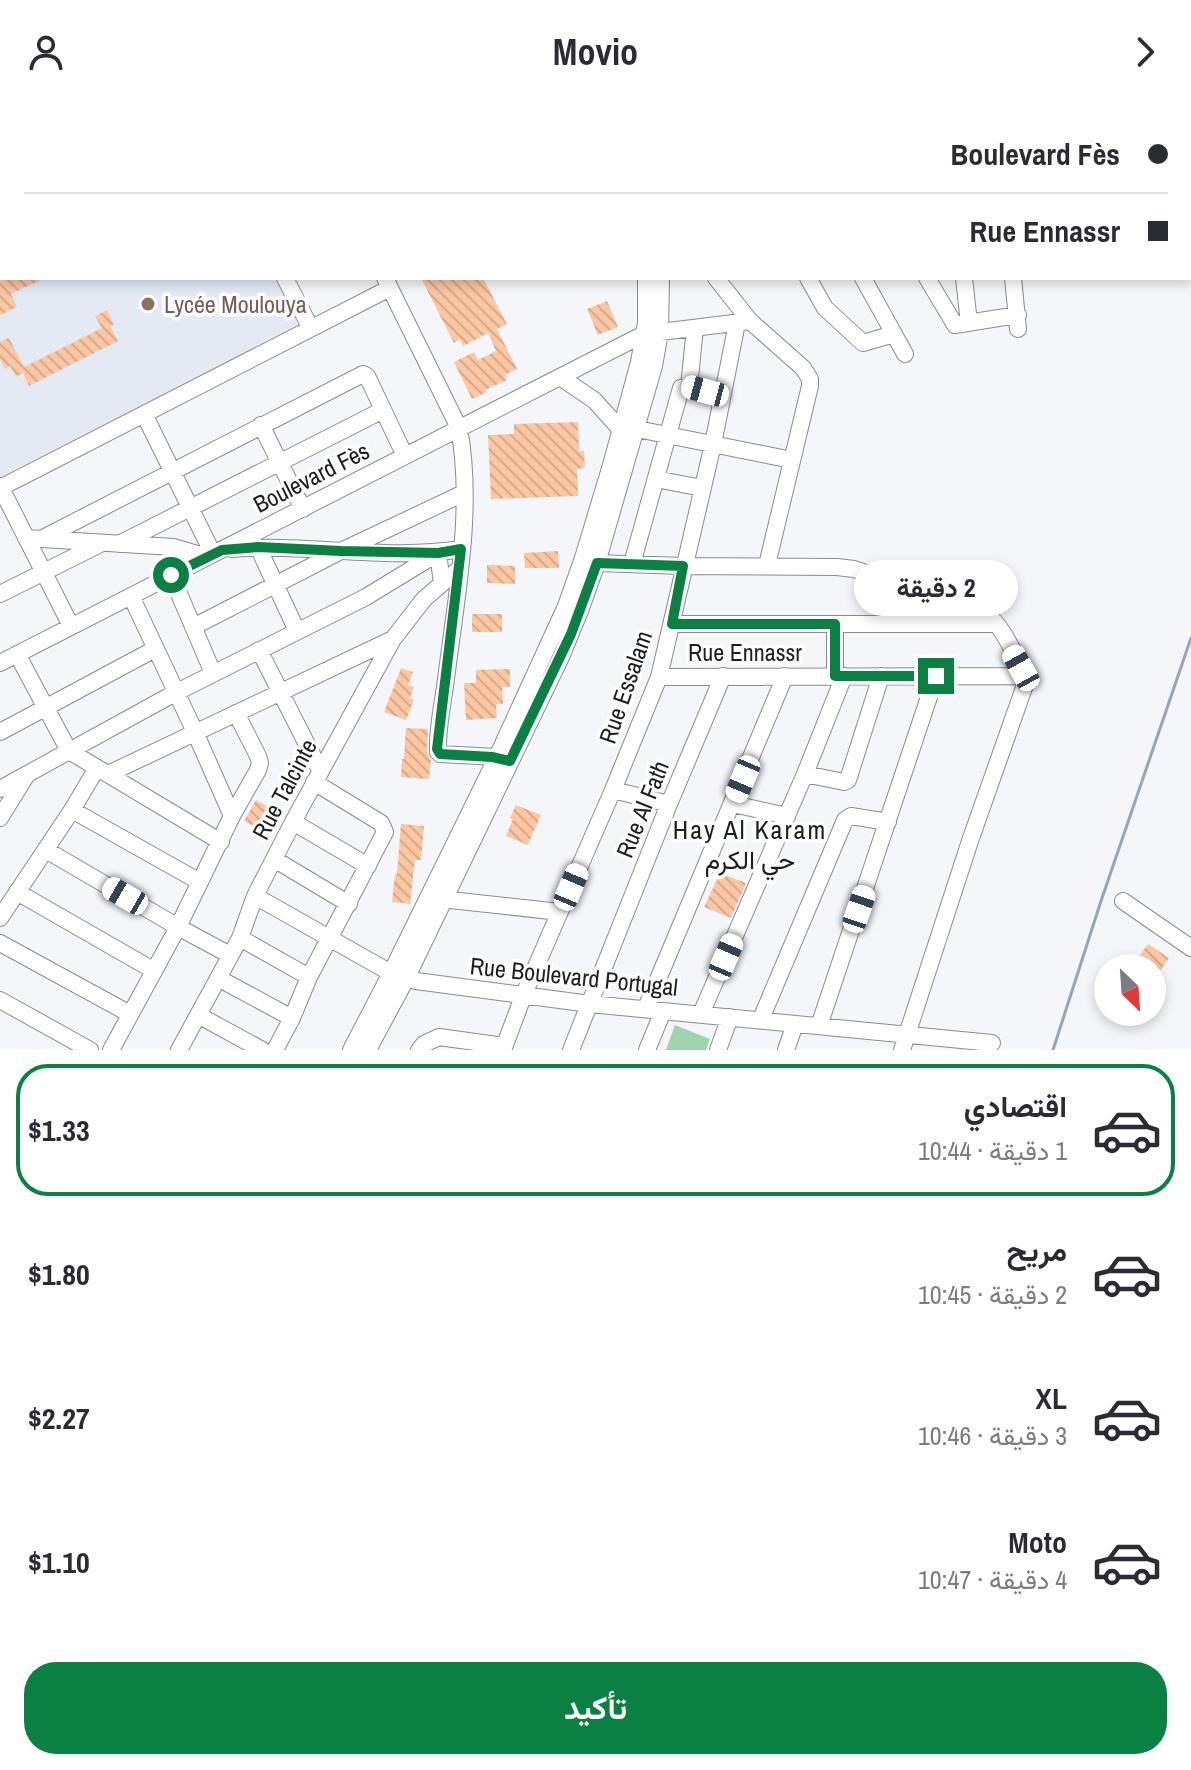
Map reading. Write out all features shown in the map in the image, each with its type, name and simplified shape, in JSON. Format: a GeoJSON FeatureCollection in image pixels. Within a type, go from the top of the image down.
{"type":"FeatureCollection","features":[{"type":"Feature","properties":{"kind":"street"},"geometry":{"type":"LineString","coordinates":[[286,280],[310,327]]}},
{"type":"Feature","properties":{"kind":"street"},"geometry":{"type":"LineString","coordinates":[[646,280],[652,333]]}},
{"type":"Feature","properties":{"kind":"street"},"geometry":{"type":"LineString","coordinates":[[368,1050],[398,976],[503,759],[571,634],[597,563],[629,429],[639,362],[652,333],[661,280]]}},
{"type":"Feature","properties":{"kind":"street"},"geometry":{"type":"LineString","coordinates":[[717,280],[743,322],[803,368],[810,379],[767,565]]}},
{"type":"Feature","properties":{"kind":"street"},"geometry":{"type":"LineString","coordinates":[[809,280],[825,308],[863,343],[894,334]]}},
{"type":"Feature","properties":{"kind":"street"},"geometry":{"type":"LineString","coordinates":[[864,280],[905,354]]}},
{"type":"Feature","properties":{"kind":"street"},"geometry":{"type":"LineString","coordinates":[[928,280],[955,325],[1018,322],[1013,280]]}},
{"type":"Feature","properties":{"kind":"street"},"geometry":{"type":"LineString","coordinates":[[964,280],[969,323]]}},
{"type":"Feature","properties":{"kind":"street"},"geometry":{"type":"LineString","coordinates":[[71,626],[42,572],[34,538],[0,487],[310,327],[387,283],[459,428],[463,451],[461,549],[438,752],[503,759]]}},
{"type":"Feature","properties":{"kind":"street"},"geometry":{"type":"LineString","coordinates":[[652,333],[743,322]]}},
{"type":"Feature","properties":{"kind":"street","name":"Rue Essalam"},"geometry":{"type":"LineString","coordinates":[[504,1048],[659,677],[722,395],[743,322]]}},
{"type":"Feature","properties":{"kind":"street"},"geometry":{"type":"LineString","coordinates":[[689,387],[695,328]]}},
{"type":"Feature","properties":{"kind":"street","name":"Boulevard Fès"},"geometry":{"type":"LineString","coordinates":[[0,663],[652,333]]}},
{"type":"Feature","properties":{"kind":"street"},"geometry":{"type":"LineString","coordinates":[[34,538],[363,374],[367,376],[405,456]]}},
{"type":"Feature","properties":{"kind":"street"},"geometry":{"type":"LineString","coordinates":[[560,377],[629,429],[792,460]]}},
{"type":"Feature","properties":{"kind":"street"},"geometry":{"type":"LineString","coordinates":[[632,564],[681,388],[722,395]]}},
{"type":"Feature","properties":{"kind":"street"},"geometry":{"type":"LineString","coordinates":[[119,544],[383,410]]}},
{"type":"Feature","properties":{"kind":"street"},"geometry":{"type":"LineString","coordinates":[[144,414],[214,553]]}},
{"type":"Feature","properties":{"kind":"street"},"geometry":{"type":"LineString","coordinates":[[261,425],[303,509]]}},
{"type":"Feature","properties":{"kind":"street"},"geometry":{"type":"LineString","coordinates":[[503,759],[566,606],[629,429]]}},
{"type":"Feature","properties":{"kind":"street"},"geometry":{"type":"LineString","coordinates":[[656,479],[702,488]]}},
{"type":"Feature","properties":{"kind":"street"},"geometry":{"type":"LineString","coordinates":[[193,627],[341,551],[464,493]]}},
{"type":"Feature","properties":{"kind":"street"},"geometry":{"type":"LineString","coordinates":[[34,538],[173,547],[214,553],[258,547],[438,553],[461,549]]}},
{"type":"Feature","properties":{"kind":"street"},"geometry":{"type":"LineString","coordinates":[[0,594],[102,544]]}},
{"type":"Feature","properties":{"kind":"street"},"geometry":{"type":"LineString","coordinates":[[258,547],[297,631]]}},
{"type":"Feature","properties":{"kind":"street"},"geometry":{"type":"LineString","coordinates":[[438,553],[442,583]]}},
{"type":"Feature","properties":{"kind":"street"},"geometry":{"type":"LineString","coordinates":[[0,789],[213,673],[366,597],[438,553]]}},
{"type":"Feature","properties":{"kind":"street"},"geometry":{"type":"LineString","coordinates":[[597,563],[854,569],[974,608],[996,624],[1021,668],[1025,685],[970,841],[905,1042]]}},
{"type":"Feature","properties":{"kind":"street","name":"Rue Talcinte"},"geometry":{"type":"LineString","coordinates":[[179,1050],[240,938],[255,896],[293,822],[393,639],[424,599],[459,569]]}},
{"type":"Feature","properties":{"kind":"street"},"geometry":{"type":"LineString","coordinates":[[171,575],[213,673]]}},
{"type":"Feature","properties":{"kind":"street"},"geometry":{"type":"LineString","coordinates":[[131,596],[232,816]]}},
{"type":"Feature","properties":{"kind":"street"},"geometry":{"type":"LineString","coordinates":[[672,624],[996,624]]}},
{"type":"Feature","properties":{"kind":"street"},"geometry":{"type":"LineString","coordinates":[[701,1014],[805,774],[839,676],[835,624]]}},
{"type":"Feature","properties":{"kind":"street"},"geometry":{"type":"LineString","coordinates":[[0,918],[72,810],[102,771],[195,732],[393,639]]}},
{"type":"Feature","properties":{"kind":"street"},"geometry":{"type":"LineString","coordinates":[[0,732],[155,649]]}},
{"type":"Feature","properties":{"kind":"street"},"geometry":{"type":"LineString","coordinates":[[259,650],[317,776],[383,825],[384,835],[309,977],[275,1050]]}},
{"type":"Feature","properties":{"kind":"street"},"geometry":{"type":"LineString","coordinates":[[17,654],[69,751],[221,842]]}},
{"type":"Feature","properties":{"kind":"street","name":"Rue Al Fath"},"geometry":{"type":"LineString","coordinates":[[571,1050],[723,676]]}},
{"type":"Feature","properties":{"kind":"street"},"geometry":{"type":"LineString","coordinates":[[647,1050],[654,1010],[785,676]]}},
{"type":"Feature","properties":{"kind":"street"},"geometry":{"type":"LineString","coordinates":[[805,774],[844,782],[848,780],[881,676]]}},
{"type":"Feature","properties":{"kind":"street"},"geometry":{"type":"LineString","coordinates":[[819,1026],[936,676]]}},
{"type":"Feature","properties":{"kind":"street","name":"Rue Ennassr"},"geometry":{"type":"LineString","coordinates":[[659,677],[1024,676]]}},
{"type":"Feature","properties":{"kind":"street"},"geometry":{"type":"LineString","coordinates":[[111,1050],[178,927],[260,763],[236,713]]}},
{"type":"Feature","properties":{"kind":"street"},"geometry":{"type":"LineString","coordinates":[[0,818],[26,776]]}},
{"type":"Feature","properties":{"kind":"street"},"geometry":{"type":"LineString","coordinates":[[613,790],[669,804]]}},
{"type":"Feature","properties":{"kind":"street"},"geometry":{"type":"LineString","coordinates":[[733,804],[787,816]]}},
{"type":"Feature","properties":{"kind":"street"},"geometry":{"type":"LineString","coordinates":[[72,810],[200,882]]}},
{"type":"Feature","properties":{"kind":"street"},"geometry":{"type":"LineString","coordinates":[[761,1019],[845,820],[851,816],[888,822]]}},
{"type":"Feature","properties":{"kind":"street"},"geometry":{"type":"LineString","coordinates":[[293,822],[368,866]]}},
{"type":"Feature","properties":{"kind":"street"},"geometry":{"type":"LineString","coordinates":[[46,850],[230,955]]}},
{"type":"Feature","properties":{"kind":"street"},"geometry":{"type":"LineString","coordinates":[[274,859],[349,904]]}},
{"type":"Feature","properties":{"kind":"street"},"geometry":{"type":"LineString","coordinates":[[17,892],[153,970]]}},
{"type":"Feature","properties":{"kind":"street"},"geometry":{"type":"LineString","coordinates":[[255,896],[398,976]]}},
{"type":"Feature","properties":{"kind":"street"},"geometry":{"type":"LineString","coordinates":[[437,896],[560,912]]}},
{"type":"Feature","properties":{"kind":"street"},"geometry":{"type":"LineString","coordinates":[[1123,901],[1191,948]]}},
{"type":"Feature","properties":{"kind":"street"},"geometry":{"type":"LineString","coordinates":[[240,938],[309,977]]}},
{"type":"Feature","properties":{"kind":"street"},"geometry":{"type":"LineString","coordinates":[[0,943],[130,1014]]}},
{"type":"Feature","properties":{"kind":"street"},"geometry":{"type":"LineString","coordinates":[[351,1050],[398,976]]}},
{"type":"Feature","properties":{"kind":"street","name":"Rue Boulevard Portugal"},"geometry":{"type":"LineString","coordinates":[[398,976],[590,1004],[819,1026],[905,1042],[992,1043]]}},
{"type":"Feature","properties":{"kind":"street"},"geometry":{"type":"LineString","coordinates":[[218,978],[292,1018]]}},
{"type":"Feature","properties":{"kind":"street"},"geometry":{"type":"LineString","coordinates":[[0,1000],[90,1050]]}},
{"type":"Feature","properties":{"kind":"street"},"geometry":{"type":"LineString","coordinates":[[198,1015],[262,1050]]}},
{"type":"Feature","properties":{"kind":"street"},"geometry":{"type":"LineString","coordinates":[[718,1050],[730,1017]]}},
{"type":"Feature","properties":{"kind":"street"},"geometry":{"type":"LineString","coordinates":[[786,1050],[795,1024]]}},
{"type":"Feature","properties":{"kind":"street"},"geometry":{"type":"LineString","coordinates":[[419,1050],[439,1037],[504,1048]]}},
{"type":"Feature","properties":{"kind":"shaded area","name":"Lycée Moulouya"},"geometry":{"type":"Polygon","coordinates":[[[0,280],[283,280],[309,330],[0,487],[0,280]]]}},
{"type":"Feature","properties":{"kind":"green space"},"geometry":{"type":"Polygon","coordinates":[[[675,1025],[710,1039],[706,1050],[666,1050],[675,1025]]]}},
{"type":"Feature","properties":{"kind":"building"},"geometry":{"type":"Polygon","coordinates":[[[0,280],[41,280],[11,294],[17,307],[0,315],[0,280]]]}},
{"type":"Feature","properties":{"kind":"building"},"geometry":{"type":"Polygon","coordinates":[[[422,280],[484,280],[507,324],[497,329],[517,369],[505,375],[507,380],[472,399],[454,362],[474,352],[478,360],[496,351],[488,333],[463,346],[460,339],[454,343],[422,280]]]}},
{"type":"Feature","properties":{"kind":"building"},"geometry":{"type":"Polygon","coordinates":[[[607,301],[618,327],[598,335],[587,309],[607,301]]]}},
{"type":"Feature","properties":{"kind":"building"},"geometry":{"type":"Polygon","coordinates":[[[107,310],[114,324],[110,326],[118,341],[29,386],[23,373],[16,377],[10,366],[5,369],[0,359],[0,342],[9,338],[24,367],[102,328],[95,316],[107,310]]]}},
{"type":"Feature","properties":{"kind":"building"},"geometry":{"type":"Polygon","coordinates":[[[578,422],[579,451],[584,451],[585,468],[577,469],[578,496],[491,499],[488,435],[514,434],[514,424],[578,422]]]}},
{"type":"Feature","properties":{"kind":"building"},"geometry":{"type":"Polygon","coordinates":[[[558,551],[559,568],[525,568],[524,553],[558,551]]]}},
{"type":"Feature","properties":{"kind":"building"},"geometry":{"type":"Polygon","coordinates":[[[487,565],[515,566],[515,584],[487,583],[487,565]]]}},
{"type":"Feature","properties":{"kind":"building"},"geometry":{"type":"Polygon","coordinates":[[[472,614],[502,614],[502,632],[472,632],[472,614]]]}},
{"type":"Feature","properties":{"kind":"building"},"geometry":{"type":"Polygon","coordinates":[[[401,668],[413,672],[408,685],[414,687],[410,698],[414,700],[406,720],[384,712],[401,668]]]}},
{"type":"Feature","properties":{"kind":"building"},"geometry":{"type":"Polygon","coordinates":[[[510,669],[510,687],[502,687],[503,704],[496,704],[497,718],[466,720],[464,683],[476,683],[476,670],[510,669]]]}},
{"type":"Feature","properties":{"kind":"building"},"geometry":{"type":"Polygon","coordinates":[[[406,728],[428,729],[429,779],[401,777],[406,728]]]}},
{"type":"Feature","properties":{"kind":"building"},"geometry":{"type":"Polygon","coordinates":[[[256,800],[277,812],[265,833],[244,821],[256,800]]]}},
{"type":"Feature","properties":{"kind":"building"},"geometry":{"type":"Polygon","coordinates":[[[516,805],[541,815],[528,845],[506,836],[516,805]]]}},
{"type":"Feature","properties":{"kind":"building"},"geometry":{"type":"Polygon","coordinates":[[[401,824],[424,826],[421,860],[415,860],[410,904],[392,902],[401,824]]]}},
{"type":"Feature","properties":{"kind":"building"},"geometry":{"type":"Polygon","coordinates":[[[720,873],[746,883],[731,918],[704,907],[720,873]]]}},
{"type":"Feature","properties":{"kind":"building"},"geometry":{"type":"Polygon","coordinates":[[[1148,944],[1163,954],[1141,954],[1148,944]]]}},
{"type":"Feature","properties":{"kind":"waterway"},"geometry":{"type":"LineString","coordinates":[[1053,1050],[1191,638]]}},
{"type":"Feature","properties":{"kind":"place","name":"Lycée Moulouya"},"geometry":{"type":"Point","coordinates":[148,304]}},
{"type":"Feature","properties":{"kind":"district","name":"Hay Al Karam حي الكرم"},"geometry":{"type":"Point","coordinates":[750,844]}},
{"type":"Feature","properties":{"kind":"route"},"geometry":{"type":"LineString","coordinates":[[171,575],[222,550],[258,547],[438,553],[461,549],[437,749],[440,754],[510,761],[561,657],[597,563],[683,566],[672,624],[835,624],[835,676],[936,676]]}}]}
